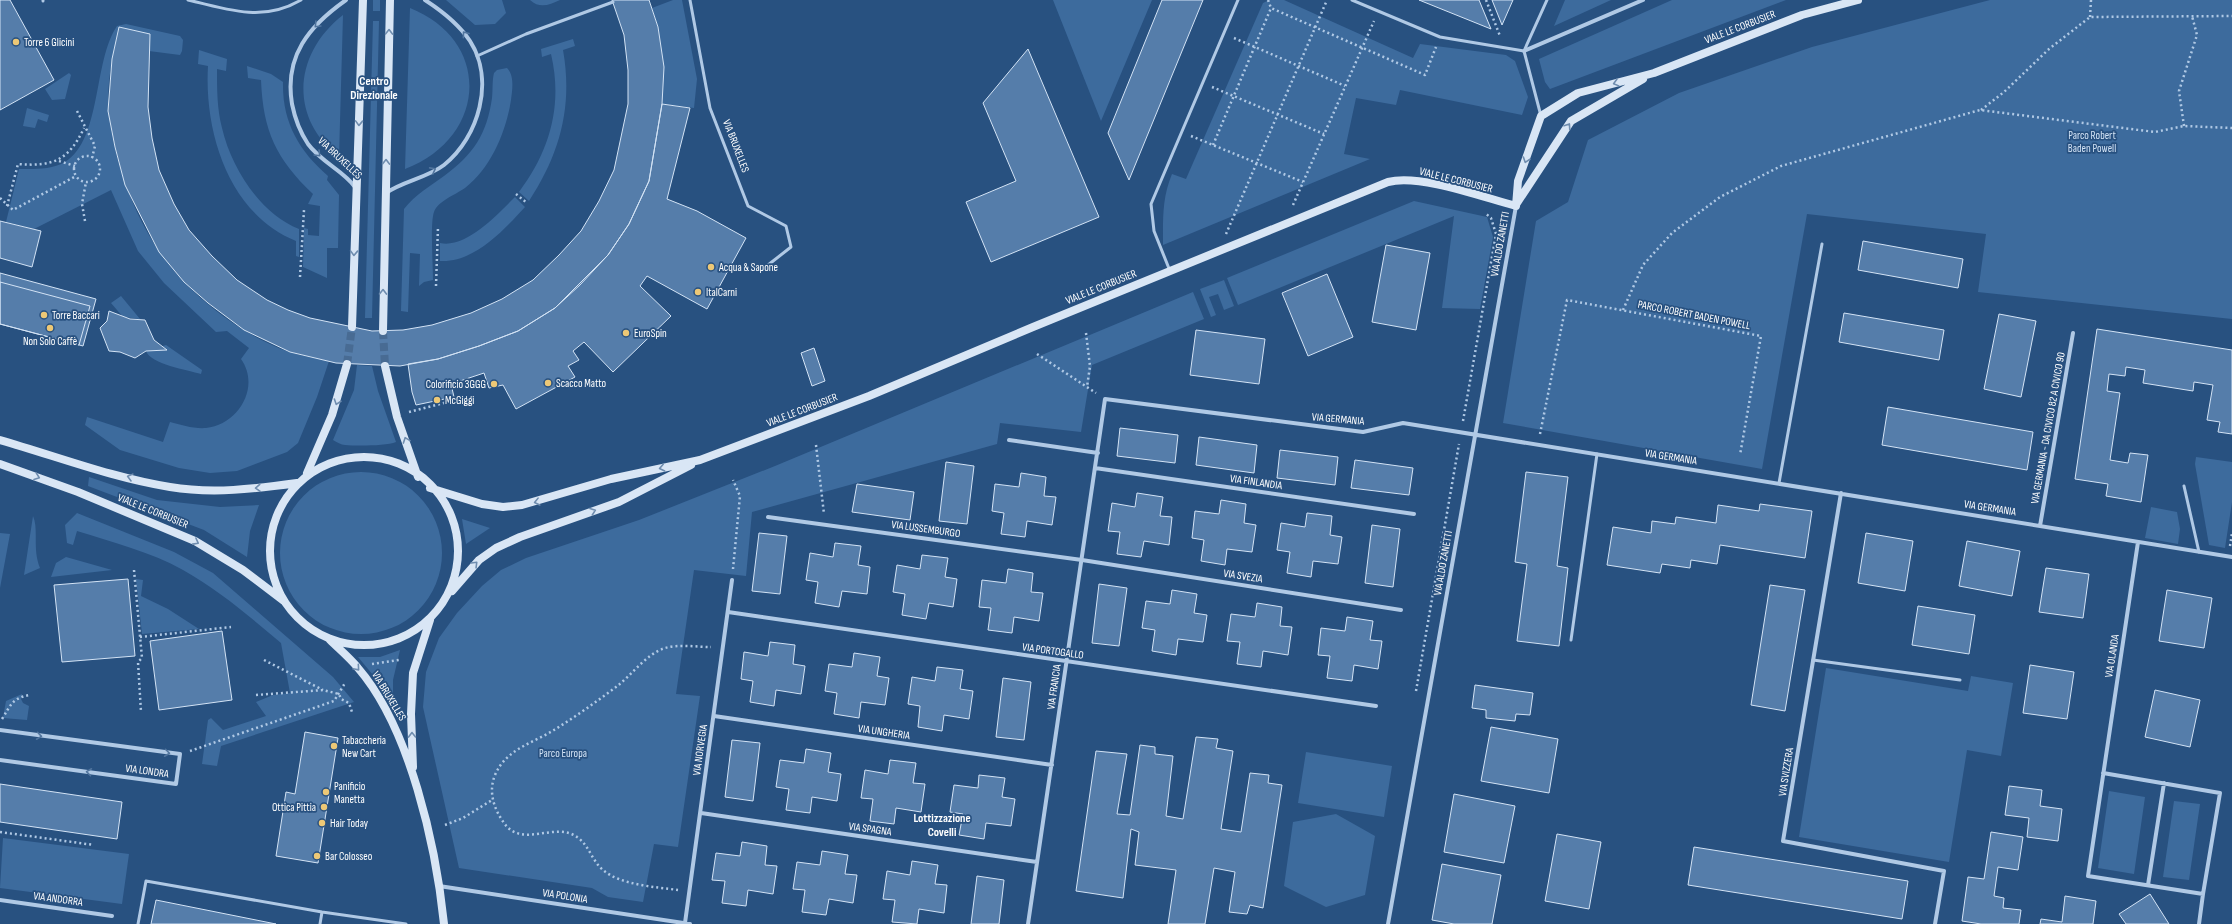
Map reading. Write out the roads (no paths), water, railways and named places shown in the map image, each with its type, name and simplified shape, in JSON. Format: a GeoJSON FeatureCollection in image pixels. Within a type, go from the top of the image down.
{"type":"FeatureCollection","features":[{"type":"Feature","properties":{"kind":"street","name":"VIA BRUXELLES"},"geometry":{"type":"LineString","coordinates":[[346,0],[321,21],[302,42],[292,67],[291,96],[294,116],[308,145],[333,168],[352,182],[357,189]]}},
{"type":"Feature","properties":{"kind":"street","name":"VIA BRUXELLES"},"geometry":{"type":"LineString","coordinates":[[352,328],[363,0]]}},
{"type":"Feature","properties":{"kind":"street"},"geometry":{"type":"LineString","coordinates":[[383,331],[390,0]]}},
{"type":"Feature","properties":{"kind":"street"},"geometry":{"type":"LineString","coordinates":[[386,193],[443,165],[468,136],[478,115],[483,87],[477,56],[460,27],[445,13],[425,0]]}},
{"type":"Feature","properties":{"kind":"street"},"geometry":{"type":"LineString","coordinates":[[1524,51],[1643,0]]}},
{"type":"Feature","properties":{"kind":"street","name":"VIALE LE CORBUSIER"},"geometry":{"type":"LineString","coordinates":[[1541,116],[1578,93],[1654,72],[1802,15],[1858,0]]}},
{"type":"Feature","properties":{"kind":"street","name":"VIALE LE CORBUSIER"},"geometry":{"type":"LineString","coordinates":[[430,620],[479,560],[496,548],[520,537],[619,502],[700,460],[869,396],[1218,251],[1399,179],[1420,181],[1516,206],[1571,121],[1654,72]]}},
{"type":"Feature","properties":{"kind":"street"},"geometry":{"type":"LineString","coordinates":[[1516,206],[1518,180],[1541,116]]}},
{"type":"Feature","properties":{"kind":"street","name":"VIA ALDO ZANETTI"},"geometry":{"type":"LineString","coordinates":[[1388,924],[1516,206]]}},
{"type":"Feature","properties":{"kind":"street","name":"VIA GERMANIA - DA CIVICO 82 A CIVICO 90"},"geometry":{"type":"LineString","coordinates":[[2040,526],[2073,333]]}},
{"type":"Feature","properties":{"kind":"street"},"geometry":{"type":"LineString","coordinates":[[347,364],[332,416],[307,473],[287,496],[274,521],[270,549],[273,576],[285,602],[296,616],[312,630],[330,640],[371,646],[403,638],[430,620]]}},
{"type":"Feature","properties":{"kind":"street"},"geometry":{"type":"LineString","coordinates":[[385,366],[398,417],[419,477]]}},
{"type":"Feature","properties":{"kind":"street","name":"VIA GERMANIA"},"geometry":{"type":"LineString","coordinates":[[1105,399],[1363,432],[1403,423],[2232,557]]}},
{"type":"Feature","properties":{"kind":"street","name":"VIA FRANCIA"},"geometry":{"type":"LineString","coordinates":[[1028,924],[1105,399]]}},
{"type":"Feature","properties":{"kind":"street","name":"VIALE LE CORBUSIER"},"geometry":{"type":"LineString","coordinates":[[0,440],[170,487],[228,490],[297,484]]}},
{"type":"Feature","properties":{"kind":"street"},"geometry":{"type":"LineString","coordinates":[[1009,440],[1098,453]]}},
{"type":"Feature","properties":{"kind":"street"},"geometry":{"type":"LineString","coordinates":[[307,473],[329,463],[361,457],[381,457],[406,466],[447,505],[458,533],[459,564],[450,594]]}},
{"type":"Feature","properties":{"kind":"street","name":"VIALE LE CORBUSIER"},"geometry":{"type":"LineString","coordinates":[[430,488],[482,504],[503,507],[522,505],[611,479],[700,460]]}},
{"type":"Feature","properties":{"kind":"street","name":"VIALE LE CORBUSIER"},"geometry":{"type":"LineString","coordinates":[[0,464],[78,492],[195,540],[243,570],[253,580],[285,602]]}},
{"type":"Feature","properties":{"kind":"street","name":"VIA FINLANDIA"},"geometry":{"type":"LineString","coordinates":[[1095,468],[1414,514]]}},
{"type":"Feature","properties":{"kind":"street","name":"VIA SVIZZERA"},"geometry":{"type":"LineString","coordinates":[[1841,493],[1783,841],[1944,871],[1935,924]]}},
{"type":"Feature","properties":{"kind":"street","name":"VIA LUSSEMBURGO"},"geometry":{"type":"LineString","coordinates":[[768,517],[1082,560]]}},
{"type":"Feature","properties":{"kind":"street","name":"VIA OLANDA"},"geometry":{"type":"LineString","coordinates":[[2138,542],[2088,876],[2203,894]]}},
{"type":"Feature","properties":{"kind":"street","name":"VIA SVEZIA"},"geometry":{"type":"LineString","coordinates":[[1082,560],[1401,610]]}},
{"type":"Feature","properties":{"kind":"street","name":"VIA NORVEGIA"},"geometry":{"type":"LineString","coordinates":[[688,924],[690,892],[700,813],[732,580]]}},
{"type":"Feature","properties":{"kind":"street","name":"VIA PORTOGALLO"},"geometry":{"type":"LineString","coordinates":[[728,612],[1376,706]]}},
{"type":"Feature","properties":{"kind":"street","name":"VIA BRUXELLES"},"geometry":{"type":"LineString","coordinates":[[413,774],[411,714],[413,673],[430,620]]}},
{"type":"Feature","properties":{"kind":"street","name":"VIA BRUXELLES"},"geometry":{"type":"LineString","coordinates":[[330,640],[358,668],[381,701],[399,736],[413,774],[438,886],[444,924]]}},
{"type":"Feature","properties":{"kind":"street","name":"VIA UNGHERIA"},"geometry":{"type":"LineString","coordinates":[[714,716],[1052,765]]}},
{"type":"Feature","properties":{"kind":"street","name":"VIA LONDRA"},"geometry":{"type":"LineString","coordinates":[[0,730],[180,754],[176,784],[0,760]]}},
{"type":"Feature","properties":{"kind":"street"},"geometry":{"type":"LineString","coordinates":[[2103,773],[2220,793],[2199,924]]}},
{"type":"Feature","properties":{"kind":"street"},"geometry":{"type":"LineString","coordinates":[[2148,885],[2164,783]]}},
{"type":"Feature","properties":{"kind":"street","name":"VIA SPAGNA"},"geometry":{"type":"LineString","coordinates":[[700,813],[1037,862]]}},
{"type":"Feature","properties":{"kind":"street","name":"VIA POLONIA"},"geometry":{"type":"LineString","coordinates":[[438,886],[688,924]]}},
{"type":"Feature","properties":{"kind":"street","name":"VIA ANDORRA"},"geometry":{"type":"LineString","coordinates":[[0,900],[112,916]]}},
{"type":"Feature","properties":{"kind":"lane"},"geometry":{"type":"LineString","coordinates":[[188,0],[234,11],[259,13],[276,12],[301,0]]}},
{"type":"Feature","properties":{"kind":"lane","name":"VIA BRUXELLES"},"geometry":{"type":"LineString","coordinates":[[690,0],[710,108],[748,206],[786,226],[791,247],[768,265]]}},
{"type":"Feature","properties":{"kind":"lane"},"geometry":{"type":"LineString","coordinates":[[1170,271],[1154,231],[1152,204],[1238,0]]}},
{"type":"Feature","properties":{"kind":"lane"},"geometry":{"type":"LineString","coordinates":[[1352,0],[1440,37],[1524,51]]}},
{"type":"Feature","properties":{"kind":"lane"},"geometry":{"type":"LineString","coordinates":[[1541,116],[1524,51],[1547,0]]}},
{"type":"Feature","properties":{"kind":"lane"},"geometry":{"type":"LineString","coordinates":[[477,56],[526,34],[613,2]]}},
{"type":"Feature","properties":{"kind":"lane"},"geometry":{"type":"LineString","coordinates":[[1779,483],[1822,244]]}},
{"type":"Feature","properties":{"kind":"lane"},"geometry":{"type":"LineString","coordinates":[[1571,640],[1597,454]]}},
{"type":"Feature","properties":{"kind":"lane"},"geometry":{"type":"LineString","coordinates":[[2184,486],[2199,552]]}},
{"type":"Feature","properties":{"kind":"lane"},"geometry":{"type":"LineString","coordinates":[[1813,660],[1960,680]]}},
{"type":"Feature","properties":{"kind":"lane"},"geometry":{"type":"LineString","coordinates":[[138,924],[146,881],[322,912],[406,924]]}},
{"type":"Feature","properties":{"kind":"lane"},"geometry":{"type":"LineString","coordinates":[[320,924],[322,912]]}},
{"type":"Feature","properties":{"kind":"tunnel"},"geometry":{"type":"LineString","coordinates":[[347,364],[352,327]]}},
{"type":"Feature","properties":{"kind":"tunnel"},"geometry":{"type":"LineString","coordinates":[[383,331],[385,366]]}},
{"type":"Feature","properties":{"kind":"place","name":"Torre 6 Glicini"},"geometry":{"type":"Point","coordinates":[16,42]}},
{"type":"Feature","properties":{"kind":"place","name":"Acqua & Sapone"},"geometry":{"type":"Point","coordinates":[711,267]}},
{"type":"Feature","properties":{"kind":"place","name":"ItalCarni"},"geometry":{"type":"Point","coordinates":[698,292]}},
{"type":"Feature","properties":{"kind":"place","name":"Torre Baccari"},"geometry":{"type":"Point","coordinates":[44,315]}},
{"type":"Feature","properties":{"kind":"place","name":"Non Solo Caffè"},"geometry":{"type":"Point","coordinates":[50,328]}},
{"type":"Feature","properties":{"kind":"place","name":"EuroSpin"},"geometry":{"type":"Point","coordinates":[626,333]}},
{"type":"Feature","properties":{"kind":"place","name":"Scacco Matto"},"geometry":{"type":"Point","coordinates":[548,383]}},
{"type":"Feature","properties":{"kind":"place","name":"Colorificio 3GGG"},"geometry":{"type":"Point","coordinates":[494,384]}},
{"type":"Feature","properties":{"kind":"place","name":"McGiggi"},"geometry":{"type":"Point","coordinates":[437,400]}},
{"type":"Feature","properties":{"kind":"place","name":"Tabaccheria New Cart"},"geometry":{"type":"Point","coordinates":[334,746]}},
{"type":"Feature","properties":{"kind":"place","name":"Panificio Manetta"},"geometry":{"type":"Point","coordinates":[326,792]}},
{"type":"Feature","properties":{"kind":"place","name":"Ottica Pittia"},"geometry":{"type":"Point","coordinates":[324,807]}},
{"type":"Feature","properties":{"kind":"place","name":"Hair Today"},"geometry":{"type":"Point","coordinates":[322,823]}},
{"type":"Feature","properties":{"kind":"place","name":"Bar Colosseo"},"geometry":{"type":"Point","coordinates":[317,856]}},
{"type":"Feature","properties":{"kind":"district","name":"Centro Direzionale"},"geometry":{"type":"Point","coordinates":[374,88]}},
{"type":"Feature","properties":{"kind":"district","name":"Lottizzazione Covelli"},"geometry":{"type":"Point","coordinates":[942,825]}},
{"type":"Feature","properties":{"kind":"park label","name":"Parco Robert Baden Powell"},"geometry":{"type":"Point","coordinates":[2092,141]}},
{"type":"Feature","properties":{"kind":"park label","name":"Parco Europa"},"geometry":{"type":"Point","coordinates":[563,753]}}]}
